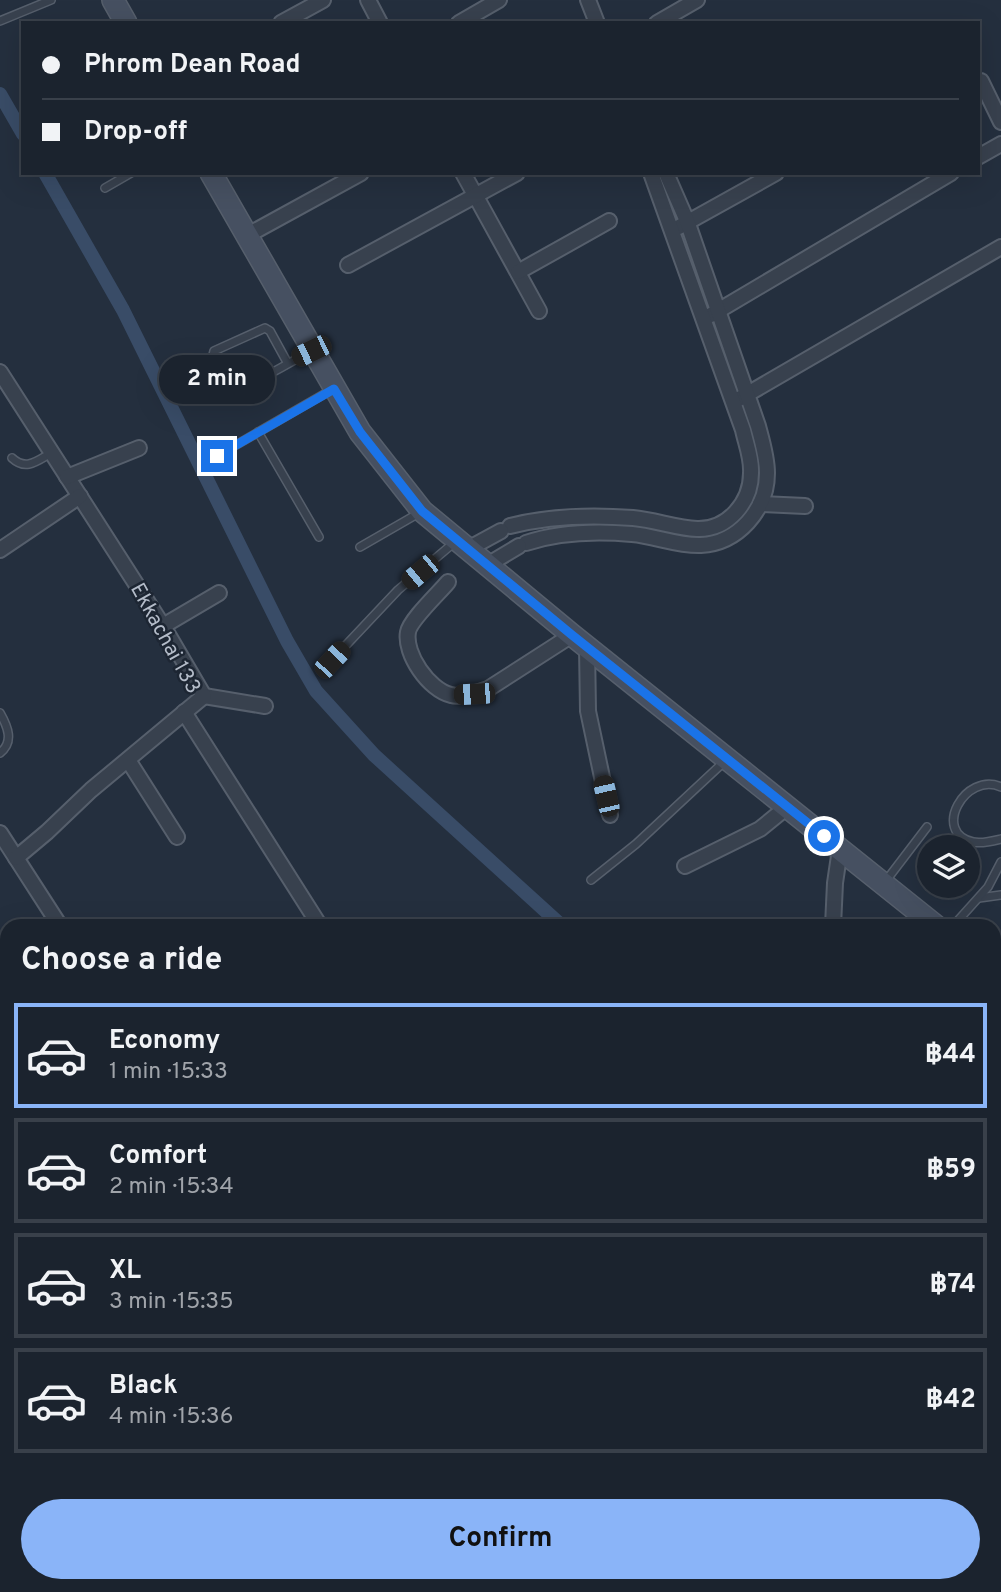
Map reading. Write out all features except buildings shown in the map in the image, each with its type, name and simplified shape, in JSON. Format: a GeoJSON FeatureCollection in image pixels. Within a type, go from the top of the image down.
{"type":"FeatureCollection","features":[{"type":"Feature","properties":{"kind":"main road"},"geometry":{"type":"LineString","coordinates":[[113,0],[125,21]]}},
{"type":"Feature","properties":{"kind":"main road"},"geometry":{"type":"LineString","coordinates":[[212,175],[360,432],[422,511],[927,919]]}},
{"type":"Feature","properties":{"kind":"street"},"geometry":{"type":"LineString","coordinates":[[286,21],[323,0]]}},
{"type":"Feature","properties":{"kind":"street"},"geometry":{"type":"LineString","coordinates":[[368,0],[379,21]]}},
{"type":"Feature","properties":{"kind":"street"},"geometry":{"type":"LineString","coordinates":[[462,21],[499,0]]}},
{"type":"Feature","properties":{"kind":"street"},"geometry":{"type":"LineString","coordinates":[[588,0],[596,21]]}},
{"type":"Feature","properties":{"kind":"street"},"geometry":{"type":"LineString","coordinates":[[660,21],[697,0]]}},
{"type":"Feature","properties":{"kind":"street"},"geometry":{"type":"LineString","coordinates":[[981,81],[1001,122]]}},
{"type":"Feature","properties":{"kind":"street"},"geometry":{"type":"LineString","coordinates":[[980,156],[1001,144]]}},
{"type":"Feature","properties":{"kind":"street"},"geometry":{"type":"LineString","coordinates":[[247,236],[357,175]]}},
{"type":"Feature","properties":{"kind":"street"},"geometry":{"type":"LineString","coordinates":[[464,175],[539,311]]}},
{"type":"Feature","properties":{"kind":"street"},"geometry":{"type":"LineString","coordinates":[[348,265],[513,175]]}},
{"type":"Feature","properties":{"kind":"street"},"geometry":{"type":"LineString","coordinates":[[462,545],[509,527],[540,520],[604,517],[645,520],[700,529],[725,521],[737,512],[744,500],[751,474],[743,430],[652,175]]}},
{"type":"Feature","properties":{"kind":"street"},"geometry":{"type":"LineString","coordinates":[[489,564],[538,538],[604,532],[645,535],[701,545],[718,542],[734,535],[748,523],[760,504],[767,475],[766,457],[687,221],[667,175]]}},
{"type":"Feature","properties":{"kind":"street"},"geometry":{"type":"LineString","coordinates":[[674,232],[687,221],[772,175]]}},
{"type":"Feature","properties":{"kind":"street"},"geometry":{"type":"LineString","coordinates":[[704,320],[948,175]]}},
{"type":"Feature","properties":{"kind":"street"},"geometry":{"type":"LineString","coordinates":[[518,272],[609,221]]}},
{"type":"Feature","properties":{"kind":"street"},"geometry":{"type":"LineString","coordinates":[[733,402],[1001,247]]}},
{"type":"Feature","properties":{"kind":"street","name":"Ekkachai 133"},"geometry":{"type":"LineString","coordinates":[[0,372],[163,626],[204,696],[16,858]]}},
{"type":"Feature","properties":{"kind":"street"},"geometry":{"type":"LineString","coordinates":[[67,477],[139,448]]}},
{"type":"Feature","properties":{"kind":"street"},"geometry":{"type":"LineString","coordinates":[[0,550],[80,496]]}},
{"type":"Feature","properties":{"kind":"street"},"geometry":{"type":"LineString","coordinates":[[760,504],[805,506]]}},
{"type":"Feature","properties":{"kind":"street"},"geometry":{"type":"LineString","coordinates":[[645,520],[645,535]]}},
{"type":"Feature","properties":{"kind":"street"},"geometry":{"type":"LineString","coordinates":[[509,527],[525,543]]}},
{"type":"Feature","properties":{"kind":"street"},"geometry":{"type":"LineString","coordinates":[[448,582],[408,629],[407,645],[435,687],[451,695],[474,694],[488,689],[580,641],[588,711],[610,815]]}},
{"type":"Feature","properties":{"kind":"street"},"geometry":{"type":"LineString","coordinates":[[163,626],[219,593]]}},
{"type":"Feature","properties":{"kind":"street"},"geometry":{"type":"LineString","coordinates":[[204,696],[265,706]]}},
{"type":"Feature","properties":{"kind":"street"},"geometry":{"type":"LineString","coordinates":[[184,712],[316,919]]}},
{"type":"Feature","properties":{"kind":"street"},"geometry":{"type":"LineString","coordinates":[[128,760],[177,837]]}},
{"type":"Feature","properties":{"kind":"street"},"geometry":{"type":"LineString","coordinates":[[685,866],[760,829],[788,807]]}},
{"type":"Feature","properties":{"kind":"street"},"geometry":{"type":"LineString","coordinates":[[0,833],[55,919]]}},
{"type":"Feature","properties":{"kind":"street"},"geometry":{"type":"LineString","coordinates":[[833,919],[840,849]]}},
{"type":"Feature","properties":{"kind":"lane"},"geometry":{"type":"LineString","coordinates":[[0,21],[51,0]]}},
{"type":"Feature","properties":{"kind":"lane"},"geometry":{"type":"LineString","coordinates":[[105,188],[128,175]]}},
{"type":"Feature","properties":{"kind":"lane"},"geometry":{"type":"LineString","coordinates":[[287,362],[271,331],[265,328],[225,344],[214,351],[212,359],[225,388],[231,390],[311,351]]}},
{"type":"Feature","properties":{"kind":"lane"},"geometry":{"type":"LineString","coordinates":[[217,456],[334,389]]}},
{"type":"Feature","properties":{"kind":"lane"},"geometry":{"type":"LineString","coordinates":[[258,432],[319,537]]}},
{"type":"Feature","properties":{"kind":"lane"},"geometry":{"type":"LineString","coordinates":[[12,458],[18,464],[28,466],[51,453]]}},
{"type":"Feature","properties":{"kind":"lane"},"geometry":{"type":"LineString","coordinates":[[360,547],[422,511]]}},
{"type":"Feature","properties":{"kind":"lane"},"geometry":{"type":"LineString","coordinates":[[332,660],[398,590],[462,545]]}},
{"type":"Feature","properties":{"kind":"lane"},"geometry":{"type":"LineString","coordinates":[[0,713],[9,736],[8,745],[0,753]]}},
{"type":"Feature","properties":{"kind":"lane"},"geometry":{"type":"LineString","coordinates":[[591,880],[636,844],[727,759]]}},
{"type":"Feature","properties":{"kind":"lane"},"geometry":{"type":"LineString","coordinates":[[1001,787],[993,783],[982,784],[968,792],[955,810],[954,822],[955,830],[974,843],[1001,839]]}},
{"type":"Feature","properties":{"kind":"lane"},"geometry":{"type":"LineString","coordinates":[[883,884],[927,827]]}},
{"type":"Feature","properties":{"kind":"lane"},"geometry":{"type":"LineString","coordinates":[[980,896],[988,887],[1001,862]]}},
{"type":"Feature","properties":{"kind":"lane"},"geometry":{"type":"LineString","coordinates":[[980,898],[1001,895]]}},
{"type":"Feature","properties":{"kind":"lane"},"geometry":{"type":"LineString","coordinates":[[959,919],[978,898]]}},
{"type":"Feature","properties":{"kind":"waterway"},"geometry":{"type":"LineString","coordinates":[[0,94],[21,131]]}},
{"type":"Feature","properties":{"kind":"waterway"},"geometry":{"type":"LineString","coordinates":[[46,175],[123,310],[287,641],[316,691],[374,755],[554,919]]}},
{"type":"Feature","properties":{"kind":"route"},"geometry":{"type":"LineString","coordinates":[[217,456],[334,389],[360,432],[422,511],[572,635],[824,836]]}}]}
